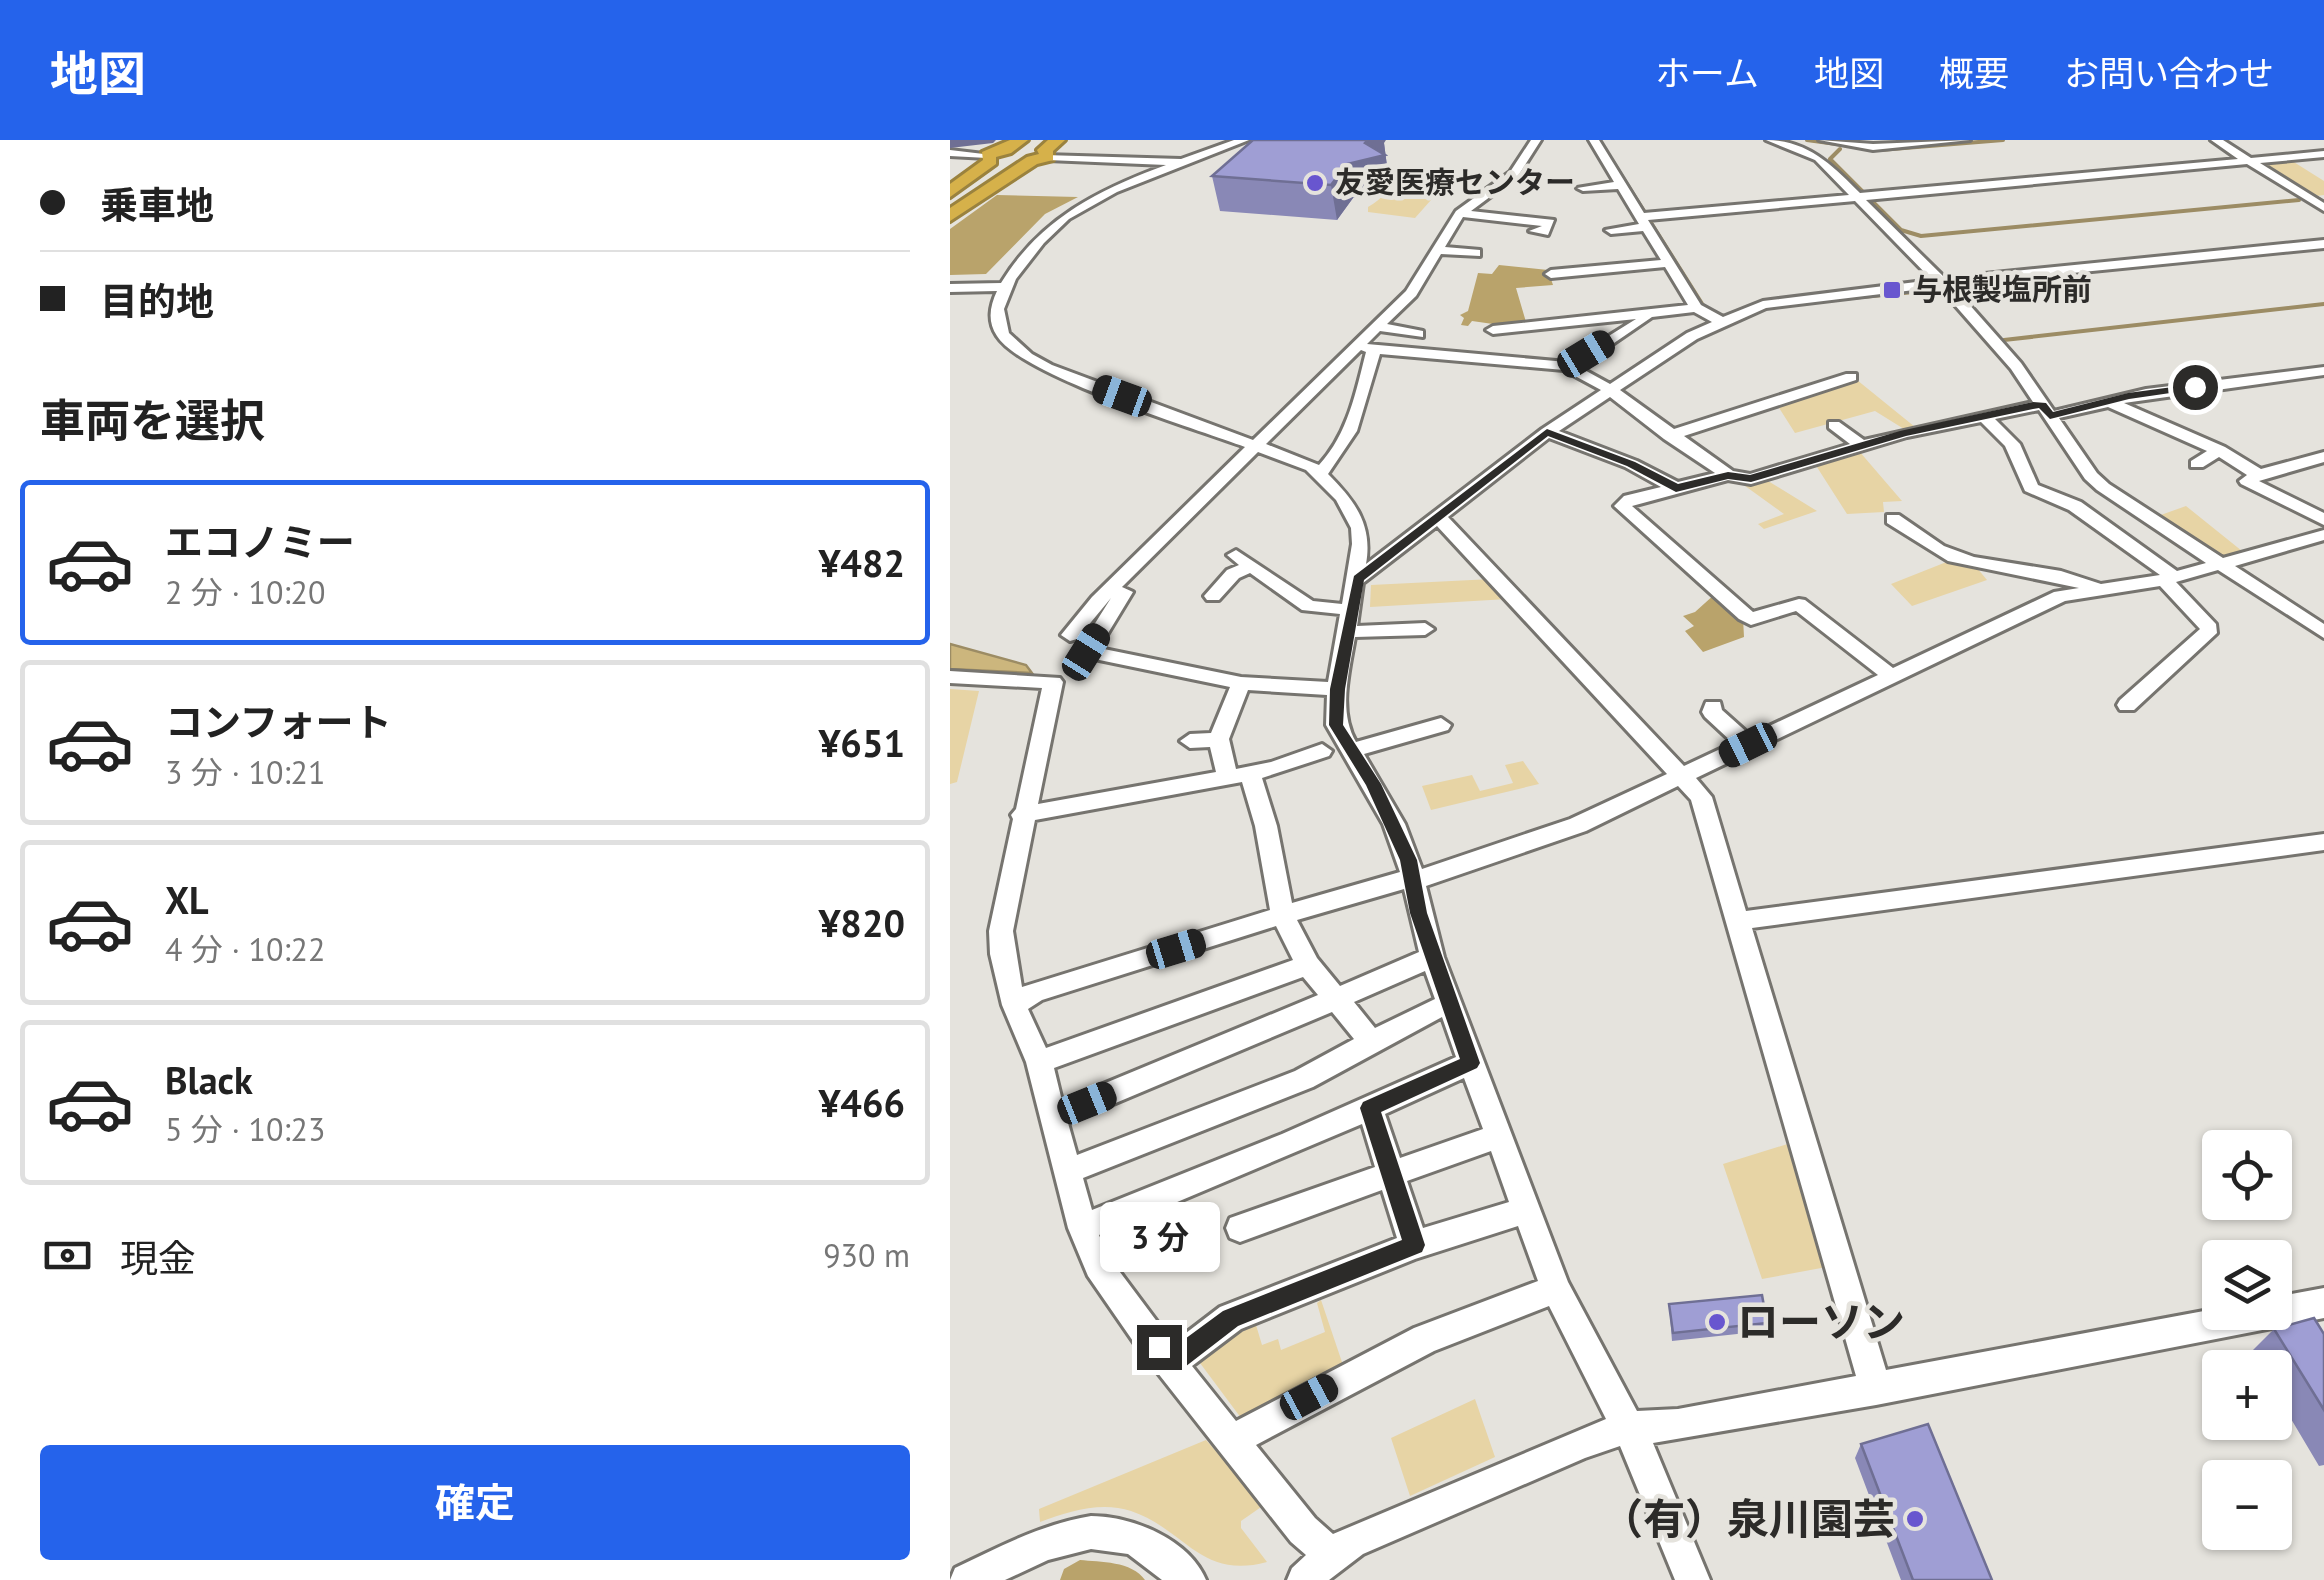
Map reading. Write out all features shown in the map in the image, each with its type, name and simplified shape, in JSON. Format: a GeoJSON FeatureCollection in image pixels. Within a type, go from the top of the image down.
{"type":"FeatureCollection","features":[{"type":"Feature","properties":{"kind":"highway"},"geometry":{"type":"LineString","coordinates":[[950,192],[991,161],[987,155],[1006,150],[1020,140]]}},
{"type":"Feature","properties":{"kind":"highway"},"geometry":{"type":"LineString","coordinates":[[950,200],[1032,140]]}},
{"type":"Feature","properties":{"kind":"highway"},"geometry":{"type":"LineString","coordinates":[[950,214],[1057,140]]}},
{"type":"Feature","properties":{"kind":"street"},"geometry":{"type":"LineString","coordinates":[[1244,140],[1070,213],[1050,229],[1002,287],[996,309],[1000,328],[1012,345],[1032,360],[1321,473],[1351,510],[1361,544],[1336,725],[1394,824],[1432,957],[1556,1289],[1628,1428],[1693,1580]]}},
{"type":"Feature","properties":{"kind":"street"},"geometry":{"type":"LineString","coordinates":[[1070,635],[1098,601],[1422,280],[1460,213],[1514,174],[1536,140]]}},
{"type":"Feature","properties":{"kind":"street"},"geometry":{"type":"LineString","coordinates":[[1594,140],[1696,308],[1720,322]]}},
{"type":"Feature","properties":{"kind":"street"},"geometry":{"type":"LineString","coordinates":[[1772,140],[1828,148],[1965,140]]}},
{"type":"Feature","properties":{"kind":"street"},"geometry":{"type":"LineString","coordinates":[[2216,140],[2324,208]]}},
{"type":"Feature","properties":{"kind":"street"},"geometry":{"type":"LineString","coordinates":[[1828,148],[1859,197],[1988,330],[2102,488],[2324,632]]}},
{"type":"Feature","properties":{"kind":"street"},"geometry":{"type":"LineString","coordinates":[[1047,149],[1186,162]]}},
{"type":"Feature","properties":{"kind":"street"},"geometry":{"type":"LineString","coordinates":[[950,153],[987,155]]}},
{"type":"Feature","properties":{"kind":"street"},"geometry":{"type":"LineString","coordinates":[[1611,230],[1639,217],[2324,154]]}},
{"type":"Feature","properties":{"kind":"street"},"geometry":{"type":"LineString","coordinates":[[1583,188],[1622,185]]}},
{"type":"Feature","properties":{"kind":"street"},"geometry":{"type":"LineString","coordinates":[[1603,201],[1630,198]]}},
{"type":"Feature","properties":{"kind":"street"},"geometry":{"type":"LineString","coordinates":[[1460,213],[1550,222],[1544,232],[1535,231]]}},
{"type":"Feature","properties":{"kind":"street"},"geometry":{"type":"LineString","coordinates":[[1358,579],[1547,432],[1720,322],[1786,300],[2324,244]]}},
{"type":"Feature","properties":{"kind":"street"},"geometry":{"type":"LineString","coordinates":[[1439,250],[1476,252]]}},
{"type":"Feature","properties":{"kind":"street"},"geometry":{"type":"LineString","coordinates":[[1551,274],[1669,263]]}},
{"type":"Feature","properties":{"kind":"street"},"geometry":{"type":"LineString","coordinates":[[950,288],[1002,287]]}},
{"type":"Feature","properties":{"kind":"street"},"geometry":{"type":"LineString","coordinates":[[1494,330],[1696,308]]}},
{"type":"Feature","properties":{"kind":"street"},"geometry":{"type":"LineString","coordinates":[[1569,367],[1655,313]]}},
{"type":"Feature","properties":{"kind":"street"},"geometry":{"type":"LineString","coordinates":[[1376,326],[1418,334]]}},
{"type":"Feature","properties":{"kind":"street"},"geometry":{"type":"LineString","coordinates":[[1356,346],[1569,367],[1728,475]]}},
{"type":"Feature","properties":{"kind":"street"},"geometry":{"type":"LineString","coordinates":[[1321,473],[1337,456],[1350,431],[1374,349]]}},
{"type":"Feature","properties":{"kind":"street"},"geometry":{"type":"LineString","coordinates":[[1496,375],[1519,360]]}},
{"type":"Feature","properties":{"kind":"street"},"geometry":{"type":"LineString","coordinates":[[1890,675],[1799,604],[1751,619],[1622,506],[1630,499],[1728,475],[1751,479],[1983,416],[2324,371]]}},
{"type":"Feature","properties":{"kind":"street"},"geometry":{"type":"LineString","coordinates":[[1670,436],[1851,377]]}},
{"type":"Feature","properties":{"kind":"street"},"geometry":{"type":"LineString","coordinates":[[2108,401],[2219,450],[2258,475]]}},
{"type":"Feature","properties":{"kind":"street"},"geometry":{"type":"LineString","coordinates":[[1983,416],[2012,444],[2031,488],[2075,506],[2162,580],[2209,628],[2127,705]]}},
{"type":"Feature","properties":{"kind":"street"},"geometry":{"type":"LineString","coordinates":[[1834,425],[1862,446]]}},
{"type":"Feature","properties":{"kind":"street"},"geometry":{"type":"LineString","coordinates":[[1547,432],[1631,464],[1676,488]]}},
{"type":"Feature","properties":{"kind":"street"},"geometry":{"type":"LineString","coordinates":[[2197,464],[2219,450]]}},
{"type":"Feature","properties":{"kind":"street"},"geometry":{"type":"LineString","coordinates":[[2324,457],[2248,481],[2324,520]]}},
{"type":"Feature","properties":{"kind":"street"},"geometry":{"type":"LineString","coordinates":[[1437,516],[1702,796],[1876,1389]]}},
{"type":"Feature","properties":{"kind":"street"},"geometry":{"type":"LineString","coordinates":[[1894,519],[1956,558],[2054,576],[2097,589]]}},
{"type":"Feature","properties":{"kind":"street"},"geometry":{"type":"LineString","coordinates":[[1014,1004],[1034,992],[1391,882],[1412,880],[1528,846],[2060,596],[2162,580],[2324,535]]}},
{"type":"Feature","properties":{"kind":"street"},"geometry":{"type":"LineString","coordinates":[[1361,544],[1412,536]]}},
{"type":"Feature","properties":{"kind":"street"},"geometry":{"type":"LineString","coordinates":[[1213,596],[1243,561],[1308,606],[1352,610]]}},
{"type":"Feature","properties":{"kind":"street"},"geometry":{"type":"LineString","coordinates":[[2130,567],[2162,580]]}},
{"type":"Feature","properties":{"kind":"street"},"geometry":{"type":"LineString","coordinates":[[1124,592],[1086,652],[1241,683],[1338,689]]}},
{"type":"Feature","properties":{"kind":"street"},"geometry":{"type":"LineString","coordinates":[[1346,632],[1425,628]]}},
{"type":"Feature","properties":{"kind":"street"},"geometry":{"type":"LineString","coordinates":[[950,677],[1053,682],[1022,815],[1001,930],[1014,1004],[1038,1062],[1082,1228],[1098,1266],[1303,1530],[1331,1555]]}},
{"type":"Feature","properties":{"kind":"street"},"geometry":{"type":"LineString","coordinates":[[1219,739],[1241,683]]}},
{"type":"Feature","properties":{"kind":"street"},"geometry":{"type":"LineString","coordinates":[[1713,706],[1712,712],[1748,745]]}},
{"type":"Feature","properties":{"kind":"street"},"geometry":{"type":"LineString","coordinates":[[1351,751],[1441,725]]}},
{"type":"Feature","properties":{"kind":"street"},"geometry":{"type":"LineString","coordinates":[[1190,742],[1219,739]]}},
{"type":"Feature","properties":{"kind":"street"},"geometry":{"type":"LineString","coordinates":[[1219,739],[1266,826],[1283,916],[1308,965],[1372,1042]]}},
{"type":"Feature","properties":{"kind":"street"},"geometry":{"type":"LineString","coordinates":[[1022,815],[1239,775],[1322,751]]}},
{"type":"Feature","properties":{"kind":"street"},"geometry":{"type":"LineString","coordinates":[[1738,920],[2324,842]]}},
{"type":"Feature","properties":{"kind":"street"},"geometry":{"type":"LineString","coordinates":[[1052,1116],[1432,957]]}},
{"type":"Feature","properties":{"kind":"street"},"geometry":{"type":"LineString","coordinates":[[1038,1062],[1308,965]]}},
{"type":"Feature","properties":{"kind":"street"},"geometry":{"type":"LineString","coordinates":[[1068,1172],[1304,1080],[1450,1004]]}},
{"type":"Feature","properties":{"kind":"street"},"geometry":{"type":"LineString","coordinates":[[1082,1228],[1470,1063]]}},
{"type":"Feature","properties":{"kind":"street"},"geometry":{"type":"LineString","coordinates":[[1370,1108],[1414,1245]]}},
{"type":"Feature","properties":{"kind":"street"},"geometry":{"type":"LineString","coordinates":[[1240,1228],[1500,1135]]}},
{"type":"Feature","properties":{"kind":"street"},"geometry":{"type":"LineString","coordinates":[[1173,1362],[1231,1318],[1414,1245],[1526,1210]]}},
{"type":"Feature","properties":{"kind":"street"},"geometry":{"type":"LineString","coordinates":[[1234,1440],[1425,1339],[1556,1289]]}},
{"type":"Feature","properties":{"kind":"street"},"geometry":{"type":"LineString","coordinates":[[1304,1580],[1352,1542],[1583,1442],[1628,1428],[1678,1424],[1876,1389],[2314,1306],[2324,1340]]}},
{"type":"Feature","properties":{"kind":"street"},"geometry":{"type":"LineString","coordinates":[[967,1580],[1076,1534],[1103,1532],[1128,1536],[1151,1548],[1190,1580]]}},
{"type":"Feature","properties":{"kind":"shaded area"},"geometry":{"type":"Polygon","coordinates":[[[2289,159],[2324,181],[2324,195],[2316,196],[2261,162],[2289,159]]]}},
{"type":"Feature","properties":{"kind":"shaded area"},"geometry":{"type":"Polygon","coordinates":[[[1422,170],[1465,174],[1439,191],[1415,218],[1368,212],[1368,207],[1386,192],[1397,174],[1422,170]]]}},
{"type":"Feature","properties":{"kind":"shaded area"},"geometry":{"type":"Polygon","coordinates":[[[997,195],[1078,197],[1045,214],[986,274],[950,275],[950,229],[997,195]]]}},
{"type":"Feature","properties":{"kind":"shaded area"},"geometry":{"type":"Polygon","coordinates":[[[1499,265],[1548,270],[1553,285],[1516,288],[1526,322],[1500,325],[1472,321],[1468,326],[1461,325],[1464,318],[1460,315],[1468,311],[1478,273],[1492,274],[1499,265]]]}},
{"type":"Feature","properties":{"kind":"shaded area"},"geometry":{"type":"Polygon","coordinates":[[[1857,380],[1915,427],[1904,429],[1875,411],[1795,433],[1776,403],[1857,380]]]}},
{"type":"Feature","properties":{"kind":"shaded area"},"geometry":{"type":"Polygon","coordinates":[[[1859,451],[1902,501],[1883,502],[1884,512],[1847,514],[1815,464],[1859,451]]]}},
{"type":"Feature","properties":{"kind":"shaded area"},"geometry":{"type":"Polygon","coordinates":[[[1768,481],[1817,511],[1764,529],[1758,524],[1784,514],[1741,483],[1768,481]]]}},
{"type":"Feature","properties":{"kind":"shaded area"},"geometry":{"type":"Polygon","coordinates":[[[2186,506],[2242,554],[2225,558],[2158,516],[2186,506]]]}},
{"type":"Feature","properties":{"kind":"shaded area"},"geometry":{"type":"Polygon","coordinates":[[[1954,559],[1977,568],[1987,580],[1912,606],[1891,584],[1954,559]]]}},
{"type":"Feature","properties":{"kind":"shaded area"},"geometry":{"type":"Polygon","coordinates":[[[1492,579],[1508,599],[1370,607],[1371,585],[1492,579]]]}},
{"type":"Feature","properties":{"kind":"shaded area"},"geometry":{"type":"Polygon","coordinates":[[[1715,594],[1743,618],[1744,637],[1703,652],[1685,631],[1694,626],[1683,616],[1695,612],[1715,594]]]}},
{"type":"Feature","properties":{"kind":"shaded area"},"geometry":{"type":"Polygon","coordinates":[[[950,644],[1026,665],[1032,673],[950,669],[950,644]]]}},
{"type":"Feature","properties":{"kind":"shaded area"},"geometry":{"type":"Polygon","coordinates":[[[950,689],[979,691],[957,782],[950,784],[950,689]]]}},
{"type":"Feature","properties":{"kind":"shaded area"},"geometry":{"type":"Polygon","coordinates":[[[1523,761],[1539,784],[1431,810],[1422,786],[1472,775],[1480,791],[1513,783],[1505,765],[1523,761]]]}},
{"type":"Feature","properties":{"kind":"shaded area"},"geometry":{"type":"Polygon","coordinates":[[[1794,1142],[1832,1266],[1762,1279],[1723,1164],[1794,1142]]]}},
{"type":"Feature","properties":{"kind":"shaded area"},"geometry":{"type":"Polygon","coordinates":[[[1321,1300],[1345,1371],[1247,1426],[1200,1363],[1235,1335],[1256,1325],[1262,1345],[1278,1339],[1281,1350],[1325,1332],[1317,1303],[1321,1300]]]}},
{"type":"Feature","properties":{"kind":"shaded area"},"geometry":{"type":"Polygon","coordinates":[[[1475,1399],[1495,1457],[1410,1496],[1391,1438],[1475,1399]]]}},
{"type":"Feature","properties":{"kind":"shaded area"},"geometry":{"type":"Polygon","coordinates":[[[1206,1440],[1264,1505],[1241,1521],[1241,1528],[1267,1562],[1244,1566],[1209,1559],[1150,1519],[1120,1508],[1085,1509],[1040,1522],[1039,1509],[1206,1440]]]}},
{"type":"Feature","properties":{"kind":"shaded area"},"geometry":{"type":"Polygon","coordinates":[[[1080,1560],[1124,1566],[1145,1580],[1060,1580],[1064,1569],[1080,1560]]]}},
{"type":"Feature","properties":{"kind":"building"},"geometry":{"type":"Polygon","coordinates":[[[1253,140],[1368,140],[1365,143],[1385,155],[1347,164],[1331,185],[1212,176],[1253,140]]]}},
{"type":"Feature","properties":{"kind":"building","name":"ローソン"},"geometry":{"type":"Polygon","coordinates":[[[1762,1295],[1767,1323],[1673,1333],[1669,1304],[1762,1295]]]}},
{"type":"Feature","properties":{"kind":"building"},"geometry":{"type":"Polygon","coordinates":[[[2314,1318],[2324,1334],[2324,1410],[2292,1358],[2292,1350],[2287,1350],[2275,1330],[2292,1330],[2292,1324],[2314,1318]]]}},
{"type":"Feature","properties":{"kind":"building","name":"（有）泉川園芸"},"geometry":{"type":"Polygon","coordinates":[[[1928,1424],[1992,1580],[1913,1580],[1861,1444],[1928,1424]]]}},
{"type":"Feature","properties":{"kind":"waterway"},"geometry":{"type":"LineString","coordinates":[[1599,140],[1644,211]]}},
{"type":"Feature","properties":{"kind":"waterway"},"geometry":{"type":"LineString","coordinates":[[1807,140],[1880,150],[2003,140]]}},
{"type":"Feature","properties":{"kind":"waterway"},"geometry":{"type":"LineString","coordinates":[[1840,149],[1830,159],[1901,230],[1921,236],[2299,200]]}},
{"type":"Feature","properties":{"kind":"waterway"},"geometry":{"type":"LineString","coordinates":[[2317,198],[2324,202]]}},
{"type":"Feature","properties":{"kind":"waterway"},"geometry":{"type":"LineString","coordinates":[[1648,218],[1706,310],[1713,311]]}},
{"type":"Feature","properties":{"kind":"waterway"},"geometry":{"type":"LineString","coordinates":[[1830,300],[1935,290]]}},
{"type":"Feature","properties":{"kind":"waterway"},"geometry":{"type":"LineString","coordinates":[[2004,340],[2324,304]]}},
{"type":"Feature","properties":{"kind":"place","name":"友愛医療センター"},"geometry":{"type":"Point","coordinates":[1315,183]}},
{"type":"Feature","properties":{"kind":"place","name":"与根製塩所前"},"geometry":{"type":"Point","coordinates":[1892,290]}},
{"type":"Feature","properties":{"kind":"place","name":"ローソン"},"geometry":{"type":"Point","coordinates":[1717,1322]}},
{"type":"Feature","properties":{"kind":"place","name":"（有）泉川園芸"},"geometry":{"type":"Point","coordinates":[1915,1519]}},
{"type":"Feature","properties":{"kind":"route"},"geometry":{"type":"LineString","coordinates":[[1159,1347],[1173,1362],[1231,1318],[1414,1245],[1370,1108],[1470,1063],[1418,913],[1408,860],[1394,824],[1336,725],[1346,632],[1358,579],[1547,432],[1631,464],[1676,488],[1728,475],[1751,479],[1773,474],[1904,433],[2033,406],[2042,405],[2050,416],[2128,396],[2195,387]]}}]}
